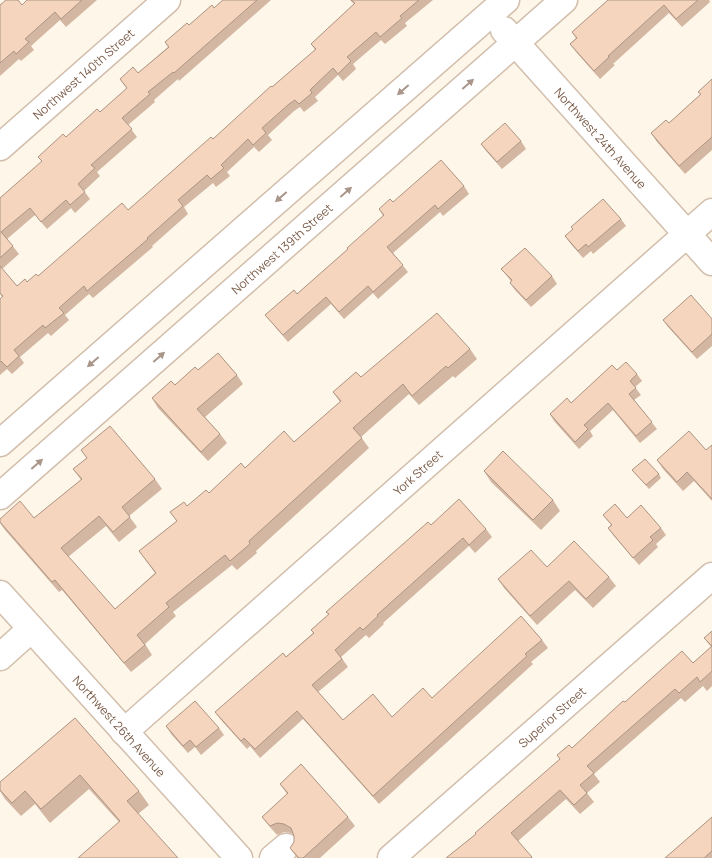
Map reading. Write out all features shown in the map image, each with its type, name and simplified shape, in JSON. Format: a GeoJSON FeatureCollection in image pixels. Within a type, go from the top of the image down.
{"type":"FeatureCollection","features":[{"type":"Feature","properties":{"kind":"street","name":"Northwest 140th Street"},"geometry":{"type":"LineString","coordinates":[[0,147],[167,0]]}},
{"type":"Feature","properties":{"kind":"street","name":"Northwest 139th Street"},"geometry":{"type":"LineString","coordinates":[[0,496],[564,0]]}},
{"type":"Feature","properties":{"kind":"street","name":"Northwest 24th Avenue"},"geometry":{"type":"LineString","coordinates":[[498,7],[516,42],[712,262]]}},
{"type":"Feature","properties":{"kind":"street"},"geometry":{"type":"LineString","coordinates":[[0,443],[498,7]]}},
{"type":"Feature","properties":{"kind":"street","name":"York Street"},"geometry":{"type":"LineString","coordinates":[[124,732],[712,212]]}},
{"type":"Feature","properties":{"kind":"street"},"geometry":{"type":"LineString","coordinates":[[225,246],[250,276]]}},
{"type":"Feature","properties":{"kind":"street","name":"Superior Street"},"geometry":{"type":"LineString","coordinates":[[391,858],[712,576]]}},
{"type":"Feature","properties":{"kind":"street","name":"Northwest 26th Avenue"},"geometry":{"type":"LineString","coordinates":[[0,594],[239,858]]}},
{"type":"Feature","properties":{"kind":"street"},"geometry":{"type":"LineString","coordinates":[[0,657],[32,629]]}},
{"type":"Feature","properties":{"kind":"building"},"geometry":{"type":"Polygon","coordinates":[[[6,0],[18,0],[22,5],[27,0],[82,0],[61,19],[55,12],[25,39],[29,42],[16,54],[14,51],[0,63],[0,5],[6,0]]]}},
{"type":"Feature","properties":{"kind":"building"},"geometry":{"type":"Polygon","coordinates":[[[223,0],[257,0],[174,73],[148,92],[150,94],[122,118],[132,129],[91,165],[95,168],[78,184],[85,192],[70,205],[66,200],[41,222],[30,208],[1,232],[13,246],[0,258],[0,198],[42,161],[38,157],[63,134],[66,137],[97,109],[100,112],[127,88],[120,79],[133,67],[138,73],[169,47],[165,42],[187,23],[189,25],[212,5],[214,8],[223,0]]]}},
{"type":"Feature","properties":{"kind":"building"},"geometry":{"type":"Polygon","coordinates":[[[351,0],[419,0],[380,37],[376,32],[347,57],[351,61],[338,74],[333,68],[310,90],[312,93],[299,104],[295,100],[289,104],[262,128],[266,133],[253,145],[248,139],[221,165],[224,168],[211,179],[207,175],[178,200],[183,206],[148,239],[87,291],[84,286],[59,308],[64,313],[45,328],[43,325],[14,350],[19,356],[7,367],[0,362],[0,299],[3,296],[0,293],[0,266],[17,286],[25,279],[27,282],[36,274],[38,276],[122,203],[128,210],[316,49],[311,44],[355,3],[351,0]]]}},
{"type":"Feature","properties":{"kind":"building"},"geometry":{"type":"Polygon","coordinates":[[[608,0],[698,0],[676,19],[664,5],[594,71],[570,44],[577,38],[572,32],[608,0]]]}},
{"type":"Feature","properties":{"kind":"building"},"geometry":{"type":"Polygon","coordinates":[[[712,79],[712,137],[679,166],[651,133],[666,120],[669,123],[701,94],[698,92],[712,79]]]}},
{"type":"Feature","properties":{"kind":"building"},"geometry":{"type":"Polygon","coordinates":[[[505,123],[521,141],[497,162],[481,144],[505,123]]]}},
{"type":"Feature","properties":{"kind":"building"},"geometry":{"type":"Polygon","coordinates":[[[441,160],[464,186],[438,209],[435,205],[387,247],[403,265],[373,292],[368,286],[339,312],[326,297],[283,335],[265,315],[294,290],[297,294],[384,215],[379,209],[390,199],[393,202],[441,160]]]}},
{"type":"Feature","properties":{"kind":"building"},"geometry":{"type":"Polygon","coordinates":[[[603,199],[621,219],[588,247],[586,244],[578,251],[565,236],[573,229],[571,227],[603,199]]]}},
{"type":"Feature","properties":{"kind":"building"},"geometry":{"type":"Polygon","coordinates":[[[525,248],[552,276],[526,300],[510,283],[512,280],[501,269],[525,248]]]}},
{"type":"Feature","properties":{"kind":"building"},"geometry":{"type":"Polygon","coordinates":[[[691,295],[712,319],[712,334],[692,352],[663,320],[691,295]]]}},
{"type":"Feature","properties":{"kind":"building"},"geometry":{"type":"Polygon","coordinates":[[[437,313],[470,349],[448,368],[446,366],[412,396],[403,384],[353,428],[362,438],[249,541],[250,544],[230,561],[225,555],[166,603],[169,607],[137,635],[145,645],[124,663],[55,580],[52,582],[0,522],[0,519],[20,501],[34,518],[82,479],[73,469],[87,458],[81,450],[110,426],[155,479],[122,507],[130,517],[113,532],[99,516],[61,548],[115,609],[156,573],[139,551],[177,521],[170,512],[184,502],[187,506],[206,490],[209,493],[241,463],[245,468],[284,431],[294,442],[341,401],[333,392],[356,372],[361,377],[437,313]]]}},
{"type":"Feature","properties":{"kind":"building"},"geometry":{"type":"Polygon","coordinates":[[[218,353],[237,375],[197,409],[220,434],[201,452],[152,398],[171,381],[175,385],[195,367],[198,370],[218,353]]]}},
{"type":"Feature","properties":{"kind":"building"},"geometry":{"type":"Polygon","coordinates":[[[626,362],[637,374],[630,381],[636,388],[629,394],[652,422],[636,436],[608,403],[584,425],[588,429],[575,442],[550,414],[567,398],[571,403],[612,365],[617,370],[626,362]]]}},
{"type":"Feature","properties":{"kind":"building"},"geometry":{"type":"Polygon","coordinates":[[[689,431],[706,450],[712,445],[712,499],[687,472],[677,482],[657,460],[689,431]]]}},
{"type":"Feature","properties":{"kind":"building"},"geometry":{"type":"Polygon","coordinates":[[[503,451],[553,500],[533,520],[484,471],[503,451]]]}},
{"type":"Feature","properties":{"kind":"building"},"geometry":{"type":"Polygon","coordinates":[[[645,459],[659,474],[646,485],[632,470],[645,459]]]}},
{"type":"Feature","properties":{"kind":"building"},"geometry":{"type":"Polygon","coordinates":[[[459,499],[486,529],[469,545],[463,538],[377,615],[363,630],[360,627],[335,650],[342,659],[312,685],[343,720],[373,694],[392,717],[423,688],[432,698],[521,616],[542,640],[525,654],[527,656],[373,796],[297,711],[255,749],[244,738],[241,741],[215,712],[283,653],[286,657],[314,633],[311,630],[329,614],[326,612],[428,522],[431,525],[459,499]]]}},
{"type":"Feature","properties":{"kind":"building"},"geometry":{"type":"Polygon","coordinates":[[[615,504],[627,518],[641,505],[661,528],[650,537],[653,540],[633,558],[608,528],[612,525],[603,515],[615,504]]]}},
{"type":"Feature","properties":{"kind":"building"},"geometry":{"type":"Polygon","coordinates":[[[574,541],[609,577],[586,599],[569,581],[530,616],[498,579],[531,550],[547,567],[574,541]]]}},
{"type":"Feature","properties":{"kind":"building"},"geometry":{"type":"Polygon","coordinates":[[[712,631],[712,646],[704,638],[712,631]]]}},
{"type":"Feature","properties":{"kind":"building"},"geometry":{"type":"Polygon","coordinates":[[[712,646],[712,671],[700,682],[697,677],[679,693],[675,689],[587,766],[594,773],[580,785],[587,793],[574,805],[560,790],[511,833],[531,858],[446,858],[476,834],[560,759],[557,755],[569,745],[572,748],[623,701],[625,702],[682,651],[693,663],[712,646]]]}},
{"type":"Feature","properties":{"kind":"building"},"geometry":{"type":"Polygon","coordinates":[[[195,701],[219,728],[196,747],[190,740],[183,746],[166,726],[195,701]]]}},
{"type":"Feature","properties":{"kind":"building"},"geometry":{"type":"Polygon","coordinates":[[[75,718],[139,791],[127,801],[178,858],[78,858],[120,821],[80,775],[41,809],[25,791],[12,803],[0,790],[0,782],[75,718]]]}},
{"type":"Feature","properties":{"kind":"building"},"geometry":{"type":"Polygon","coordinates":[[[301,764],[348,817],[303,858],[299,858],[290,848],[294,842],[291,828],[277,823],[270,826],[262,817],[288,793],[280,784],[301,764]]]}},
{"type":"Feature","properties":{"kind":"building"},"geometry":{"type":"Polygon","coordinates":[[[712,817],[712,851],[704,858],[665,858],[712,817]]]}}]}
